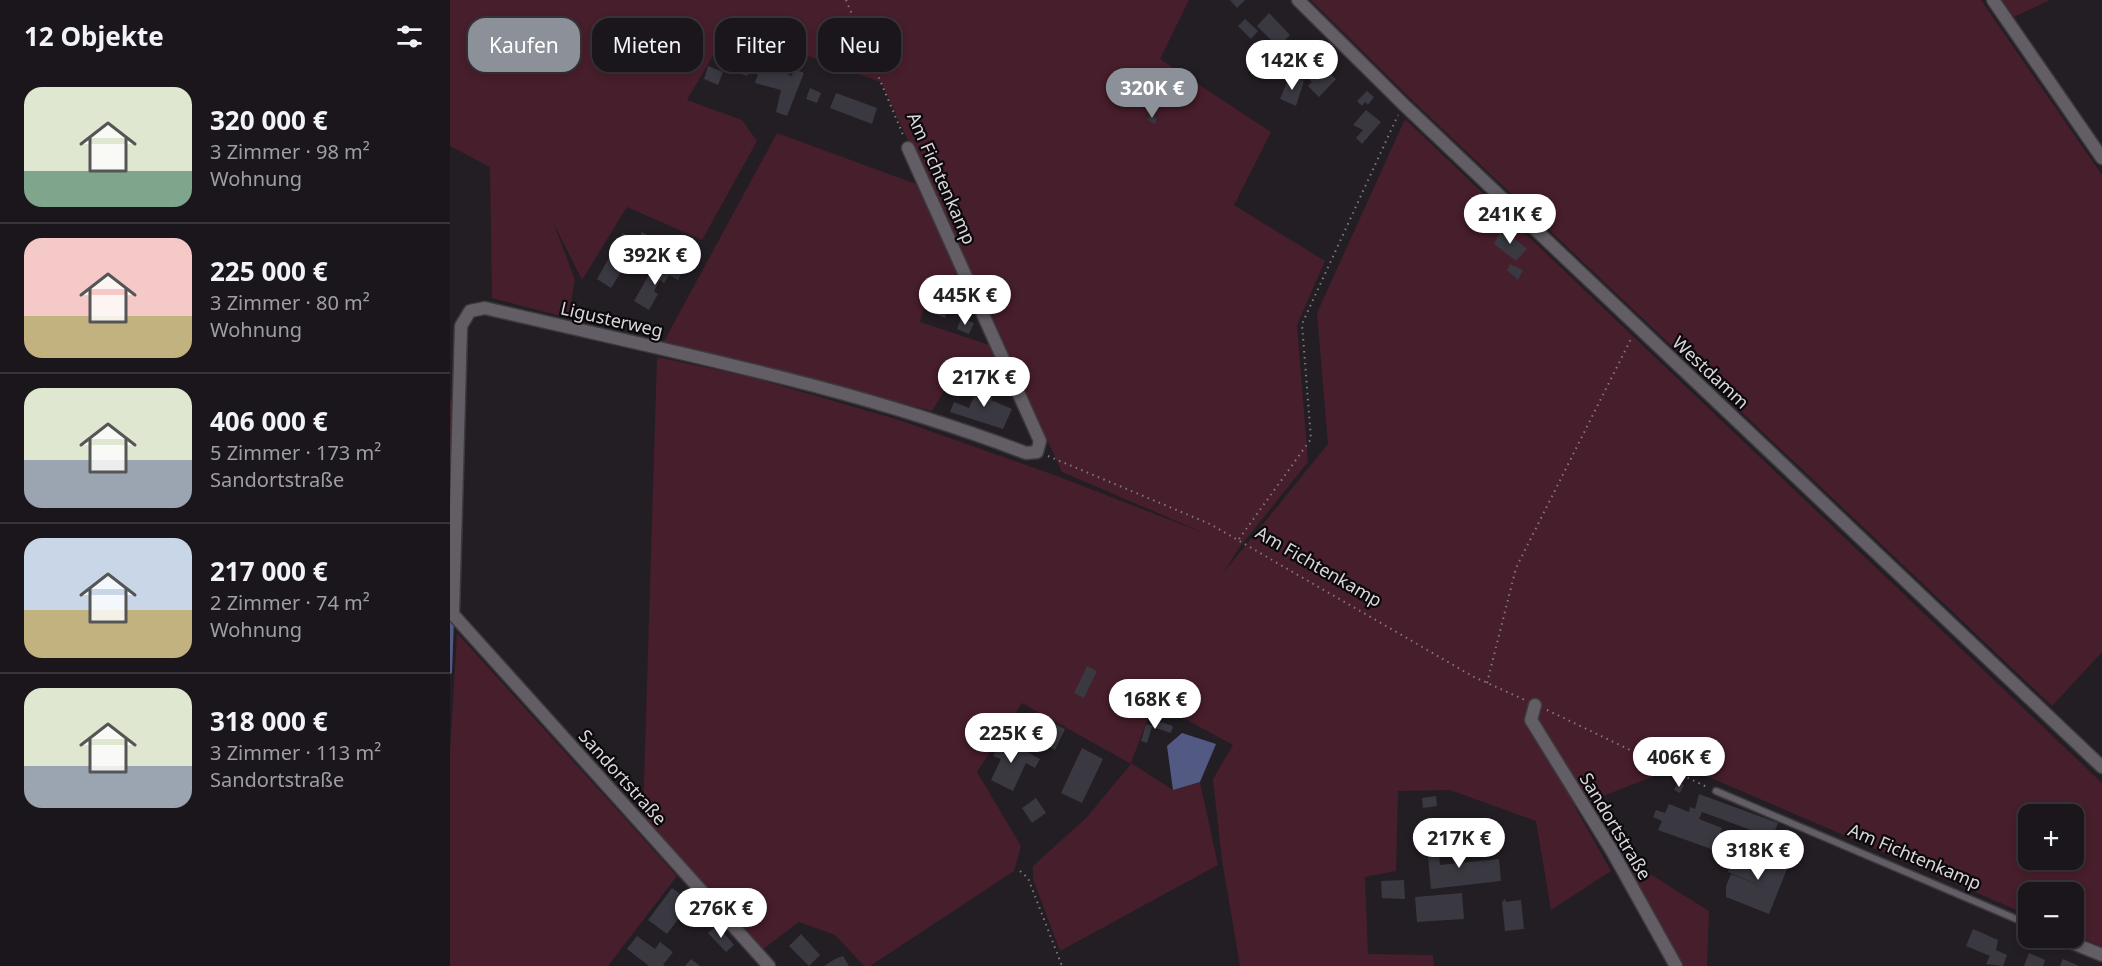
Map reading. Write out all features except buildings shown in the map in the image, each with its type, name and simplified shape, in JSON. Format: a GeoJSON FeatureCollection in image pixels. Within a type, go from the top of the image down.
{"type":"FeatureCollection","features":[{"type":"Feature","properties":{"kind":"street","name":"Westdamm"},"geometry":{"type":"LineString","coordinates":[[1298,0],[1403,104],[2102,767]]}},
{"type":"Feature","properties":{"kind":"street"},"geometry":{"type":"LineString","coordinates":[[1993,0],[2102,159]]}},
{"type":"Feature","properties":{"kind":"street","name":"Am Fichtenkamp"},"geometry":{"type":"LineString","coordinates":[[908,148],[1040,441],[1037,452]]}},
{"type":"Feature","properties":{"kind":"street","name":"Ligusterweg"},"geometry":{"type":"LineString","coordinates":[[451,612],[461,326],[470,311],[485,308],[837,391],[954,425],[1026,453],[1037,452]]}},
{"type":"Feature","properties":{"kind":"street","name":"Sandortstraße"},"geometry":{"type":"LineString","coordinates":[[451,612],[769,966]]}},
{"type":"Feature","properties":{"kind":"street","name":"Sandortstraße"},"geometry":{"type":"LineString","coordinates":[[1535,705],[1531,720],[1612,851],[1676,966]]}},
{"type":"Feature","properties":{"kind":"street"},"geometry":{"type":"LineString","coordinates":[[2083,948],[2102,956]]}},
{"type":"Feature","properties":{"kind":"lane","name":"Am Fichtenkamp"},"geometry":{"type":"LineString","coordinates":[[1716,791],[2018,920]]}},
{"type":"Feature","properties":{"kind":"path","name":"Am Fichtenkamp"},"geometry":{"type":"LineString","coordinates":[[846,0],[908,148]]}},
{"type":"Feature","properties":{"kind":"path"},"geometry":{"type":"LineString","coordinates":[[1239,540],[1311,439],[1302,324],[1403,104]]}},
{"type":"Feature","properties":{"kind":"path"},"geometry":{"type":"LineString","coordinates":[[1488,683],[1516,568],[1638,327]]}},
{"type":"Feature","properties":{"kind":"path","name":"Am Fichtenkamp"},"geometry":{"type":"LineString","coordinates":[[1037,452],[1210,524],[1488,683],[1716,791]]}},
{"type":"Feature","properties":{"kind":"path"},"geometry":{"type":"LineString","coordinates":[[1020,871],[1028,878],[1062,966]]}},
{"type":"Feature","properties":{"kind":"shaded area"},"geometry":{"type":"Polygon","coordinates":[[[450,0],[1189,0],[1160,59],[1271,132],[1234,205],[1325,261],[1297,325],[1308,462],[1239,548],[1224,572],[1328,444],[1317,313],[1405,119],[2102,783],[2102,947],[2084,939],[2084,882],[2018,882],[2018,911],[1672,761],[1665,772],[1575,807],[1611,871],[1551,910],[1536,821],[1450,790],[1398,791],[1396,871],[1365,877],[1368,954],[1433,955],[1434,966],[1240,966],[1222,860],[1213,779],[1233,745],[1154,702],[1131,763],[1173,790],[1200,782],[1218,865],[1060,951],[1033,879],[1033,866],[1086,818],[1131,764],[1022,703],[977,772],[1021,846],[1014,871],[870,966],[864,966],[835,935],[799,922],[762,950],[643,815],[657,357],[751,377],[896,419],[1057,476],[1209,535],[1062,472],[881,82],[853,72],[901,72],[901,18],[818,18],[818,60],[806,55],[806,18],[715,18],[715,52],[687,100],[742,120],[757,141],[702,240],[627,207],[582,280],[554,224],[575,280],[568,318],[492,298],[490,167],[450,146],[450,0]]]}},
{"type":"Feature","properties":{"kind":"shaded area"},"geometry":{"type":"Polygon","coordinates":[[[1311,0],[1981,0],[2102,175],[2102,652],[2052,706],[1413,101],[1311,0]]]}},
{"type":"Feature","properties":{"kind":"shaded area"},"geometry":{"type":"Polygon","coordinates":[[[2002,0],[2050,0],[2014,17],[2002,0]]]}},
{"type":"Feature","properties":{"kind":"shaded area"},"geometry":{"type":"Polygon","coordinates":[[[777,133],[916,184],[969,297],[930,287],[920,322],[995,347],[1006,380],[955,373],[932,411],[663,343],[777,133]]]}},
{"type":"Feature","properties":{"kind":"shaded area"},"geometry":{"type":"Polygon","coordinates":[[[454,400],[450,539],[450,401],[454,400]]]}},
{"type":"Feature","properties":{"kind":"shaded area"},"geometry":{"type":"Polygon","coordinates":[[[457,633],[677,876],[608,966],[450,966],[450,753],[457,633]]]}},
{"type":"Feature","properties":{"kind":"shaded area"},"geometry":{"type":"Polygon","coordinates":[[[1620,855],[1709,911],[1707,966],[1683,966],[1620,855]]]}},
{"type":"Feature","properties":{"kind":"water"},"geometry":{"type":"Polygon","coordinates":[[[1182,733],[1216,744],[1200,782],[1173,790],[1167,746],[1182,733]]]}},
{"type":"Feature","properties":{"kind":"waterway"},"geometry":{"type":"LineString","coordinates":[[450,672],[452,620]]}}]}
